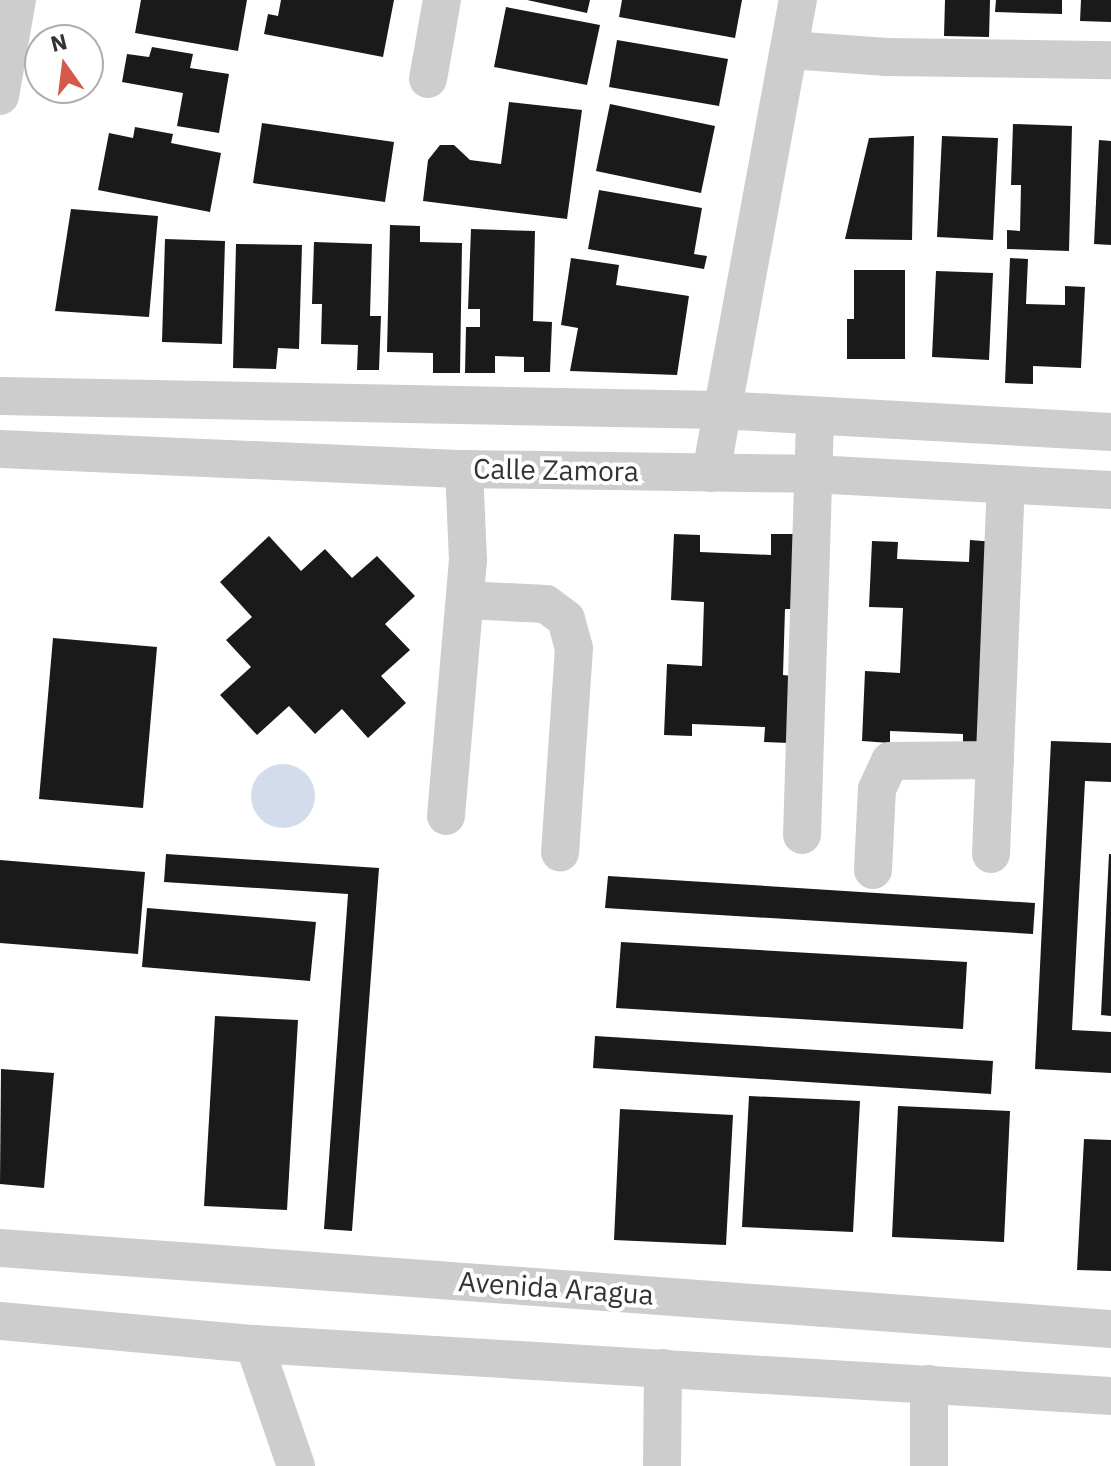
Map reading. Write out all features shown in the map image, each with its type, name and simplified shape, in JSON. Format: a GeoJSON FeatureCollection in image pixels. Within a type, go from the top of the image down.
{"type":"FeatureCollection","features":[{"type":"Feature","properties":{"kind":"street"},"geometry":{"type":"LineString","coordinates":[[0,96],[17,0]]}},
{"type":"Feature","properties":{"kind":"street"},"geometry":{"type":"LineString","coordinates":[[428,79],[442,0]]}},
{"type":"Feature","properties":{"kind":"street"},"geometry":{"type":"LineString","coordinates":[[711,473],[719,410],[798,0]]}},
{"type":"Feature","properties":{"kind":"street"},"geometry":{"type":"LineString","coordinates":[[790,50],[887,57],[1111,60]]}},
{"type":"Feature","properties":{"kind":"street"},"geometry":{"type":"LineString","coordinates":[[0,396],[719,410],[1111,432]]}},
{"type":"Feature","properties":{"kind":"street"},"geometry":{"type":"LineString","coordinates":[[802,835],[815,416]]}},
{"type":"Feature","properties":{"kind":"street","name":"Calle Zamora"},"geometry":{"type":"LineString","coordinates":[[0,449],[464,469],[813,474],[1111,490]]}},
{"type":"Feature","properties":{"kind":"street"},"geometry":{"type":"LineString","coordinates":[[446,816],[465,600],[464,469]]}},
{"type":"Feature","properties":{"kind":"street"},"geometry":{"type":"LineString","coordinates":[[991,854],[1006,486]]}},
{"type":"Feature","properties":{"kind":"street"},"geometry":{"type":"LineString","coordinates":[[465,600],[546,604],[566,619],[574,648],[560,853]]}},
{"type":"Feature","properties":{"kind":"street"},"geometry":{"type":"LineString","coordinates":[[873,870],[877,789],[890,761],[995,760]]}},
{"type":"Feature","properties":{"kind":"street","name":"Avenida Aragua"},"geometry":{"type":"LineString","coordinates":[[0,1248],[1111,1329]]}},
{"type":"Feature","properties":{"kind":"street"},"geometry":{"type":"LineString","coordinates":[[0,1321],[254,1344],[1111,1396]]}},
{"type":"Feature","properties":{"kind":"street"},"geometry":{"type":"LineString","coordinates":[[254,1344],[296,1466]]}},
{"type":"Feature","properties":{"kind":"street"},"geometry":{"type":"LineString","coordinates":[[662,1466],[663,1368]]}},
{"type":"Feature","properties":{"kind":"street"},"geometry":{"type":"LineString","coordinates":[[929,1384],[929,1466]]}},
{"type":"Feature","properties":{"kind":"water"},"geometry":{"type":"Polygon","coordinates":[[[277,764],[289,764],[306,773],[313,784],[313,808],[306,819],[289,828],[277,828],[265,823],[256,814],[251,802],[251,790],[256,778],[265,769],[277,764]]]}},
{"type":"Feature","properties":{"kind":"building"},"geometry":{"type":"Polygon","coordinates":[[[141,0],[247,0],[238,51],[135,33],[141,0]]]}},
{"type":"Feature","properties":{"kind":"building"},"geometry":{"type":"Polygon","coordinates":[[[281,0],[394,0],[383,57],[264,34],[268,14],[278,16],[281,0]]]}},
{"type":"Feature","properties":{"kind":"building"},"geometry":{"type":"Polygon","coordinates":[[[527,0],[590,0],[587,13],[527,0]]]}},
{"type":"Feature","properties":{"kind":"building"},"geometry":{"type":"Polygon","coordinates":[[[622,0],[742,0],[735,38],[619,17],[622,0]]]}},
{"type":"Feature","properties":{"kind":"building"},"geometry":{"type":"Polygon","coordinates":[[[945,0],[990,0],[989,37],[944,36],[945,0]]]}},
{"type":"Feature","properties":{"kind":"building"},"geometry":{"type":"Polygon","coordinates":[[[996,0],[1062,0],[1062,14],[995,12],[996,0]]]}},
{"type":"Feature","properties":{"kind":"building"},"geometry":{"type":"Polygon","coordinates":[[[1081,0],[1111,0],[1111,22],[1080,21],[1081,0]]]}},
{"type":"Feature","properties":{"kind":"building"},"geometry":{"type":"Polygon","coordinates":[[[506,7],[600,25],[587,85],[494,67],[506,7]]]}},
{"type":"Feature","properties":{"kind":"building"},"geometry":{"type":"Polygon","coordinates":[[[617,40],[728,59],[719,106],[609,87],[617,40]]]}},
{"type":"Feature","properties":{"kind":"building"},"geometry":{"type":"Polygon","coordinates":[[[152,47],[193,54],[190,68],[229,74],[219,133],[177,126],[183,93],[122,82],[127,54],[149,57],[152,47]]]}},
{"type":"Feature","properties":{"kind":"building"},"geometry":{"type":"Polygon","coordinates":[[[509,102],[582,110],[567,219],[423,201],[428,160],[440,145],[454,145],[470,160],[501,164],[509,102]]]}},
{"type":"Feature","properties":{"kind":"building"},"geometry":{"type":"Polygon","coordinates":[[[610,104],[715,126],[701,193],[596,171],[610,104]]]}},
{"type":"Feature","properties":{"kind":"building"},"geometry":{"type":"Polygon","coordinates":[[[262,123],[394,142],[385,202],[253,183],[262,123]]]}},
{"type":"Feature","properties":{"kind":"building"},"geometry":{"type":"Polygon","coordinates":[[[1013,124],[1072,126],[1069,251],[1007,249],[1007,230],[1020,231],[1021,185],[1011,185],[1013,124]]]}},
{"type":"Feature","properties":{"kind":"building"},"geometry":{"type":"Polygon","coordinates":[[[135,127],[173,134],[171,143],[221,153],[210,212],[98,190],[109,133],[133,138],[135,127]]]}},
{"type":"Feature","properties":{"kind":"building"},"geometry":{"type":"Polygon","coordinates":[[[914,136],[912,240],[845,239],[869,138],[914,136]]]}},
{"type":"Feature","properties":{"kind":"building"},"geometry":{"type":"Polygon","coordinates":[[[942,136],[998,138],[993,240],[937,237],[942,136]]]}},
{"type":"Feature","properties":{"kind":"building"},"geometry":{"type":"Polygon","coordinates":[[[1099,140],[1111,141],[1111,245],[1094,244],[1099,140]]]}},
{"type":"Feature","properties":{"kind":"building"},"geometry":{"type":"Polygon","coordinates":[[[599,190],[702,208],[694,254],[707,256],[704,269],[588,249],[599,190]]]}},
{"type":"Feature","properties":{"kind":"building"},"geometry":{"type":"Polygon","coordinates":[[[71,209],[158,216],[149,317],[55,311],[71,209]]]}},
{"type":"Feature","properties":{"kind":"building"},"geometry":{"type":"Polygon","coordinates":[[[390,225],[420,226],[420,242],[462,243],[460,373],[433,373],[433,353],[387,352],[390,225]]]}},
{"type":"Feature","properties":{"kind":"building"},"geometry":{"type":"Polygon","coordinates":[[[471,229],[535,231],[533,321],[552,322],[550,372],[524,372],[524,357],[495,356],[495,373],[465,373],[466,327],[480,327],[480,309],[468,309],[471,229]]]}},
{"type":"Feature","properties":{"kind":"building"},"geometry":{"type":"Polygon","coordinates":[[[165,239],[225,241],[222,344],[162,342],[165,239]]]}},
{"type":"Feature","properties":{"kind":"building"},"geometry":{"type":"Polygon","coordinates":[[[314,242],[372,244],[370,316],[381,316],[379,370],[357,370],[358,345],[321,344],[322,304],[312,304],[314,242]]]}},
{"type":"Feature","properties":{"kind":"building"},"geometry":{"type":"Polygon","coordinates":[[[236,244],[302,245],[299,349],[278,348],[276,369],[233,368],[236,244]]]}},
{"type":"Feature","properties":{"kind":"building"},"geometry":{"type":"Polygon","coordinates":[[[571,258],[619,265],[616,285],[689,296],[677,375],[570,371],[578,328],[561,325],[571,258]]]}},
{"type":"Feature","properties":{"kind":"building"},"geometry":{"type":"Polygon","coordinates":[[[1010,258],[1028,259],[1026,304],[1065,305],[1065,286],[1085,287],[1081,368],[1033,366],[1033,384],[1005,383],[1010,258]]]}},
{"type":"Feature","properties":{"kind":"building"},"geometry":{"type":"Polygon","coordinates":[[[854,270],[905,270],[905,359],[847,359],[847,319],[854,319],[854,270]]]}},
{"type":"Feature","properties":{"kind":"building"},"geometry":{"type":"Polygon","coordinates":[[[936,271],[993,273],[989,360],[932,357],[936,271]]]}},
{"type":"Feature","properties":{"kind":"building"},"geometry":{"type":"Polygon","coordinates":[[[674,534],[700,535],[700,552],[771,555],[771,534],[797,534],[794,609],[785,609],[783,675],[792,676],[789,743],[764,742],[765,727],[692,724],[692,736],[664,735],[667,664],[702,666],[704,602],[671,600],[674,534]]]}},
{"type":"Feature","properties":{"kind":"building"},"geometry":{"type":"Polygon","coordinates":[[[269,536],[301,571],[325,549],[352,578],[377,556],[415,596],[385,624],[410,650],[381,676],[406,703],[368,738],[342,709],[315,734],[289,706],[257,735],[220,695],[251,667],[226,640],[252,617],[220,582],[269,536]]]}},
{"type":"Feature","properties":{"kind":"building"},"geometry":{"type":"Polygon","coordinates":[[[970,540],[995,542],[987,751],[963,750],[963,734],[890,731],[890,743],[862,741],[865,671],[900,673],[903,608],[869,607],[872,541],[898,542],[897,559],[969,562],[970,540]]]}},
{"type":"Feature","properties":{"kind":"building"},"geometry":{"type":"Polygon","coordinates":[[[53,638],[157,647],[143,808],[39,799],[53,638]]]}},
{"type":"Feature","properties":{"kind":"building"},"geometry":{"type":"Polygon","coordinates":[[[1051,741],[1111,743],[1111,782],[1085,781],[1072,1030],[1111,1032],[1111,1073],[1035,1069],[1051,741]]]}},
{"type":"Feature","properties":{"kind":"building"},"geometry":{"type":"Polygon","coordinates":[[[166,854],[379,868],[352,1231],[324,1229],[348,894],[164,882],[166,854]]]}},
{"type":"Feature","properties":{"kind":"building"},"geometry":{"type":"Polygon","coordinates":[[[1111,854],[1111,1016],[1101,1015],[1111,854]]]}},
{"type":"Feature","properties":{"kind":"building"},"geometry":{"type":"Polygon","coordinates":[[[0,860],[145,872],[138,954],[0,943],[0,860]]]}},
{"type":"Feature","properties":{"kind":"building"},"geometry":{"type":"Polygon","coordinates":[[[608,876],[1035,903],[1033,934],[605,908],[608,876]]]}},
{"type":"Feature","properties":{"kind":"building"},"geometry":{"type":"Polygon","coordinates":[[[147,908],[316,922],[310,981],[142,967],[147,908]]]}},
{"type":"Feature","properties":{"kind":"building"},"geometry":{"type":"Polygon","coordinates":[[[621,942],[967,962],[963,1029],[616,1008],[621,942]]]}},
{"type":"Feature","properties":{"kind":"building"},"geometry":{"type":"Polygon","coordinates":[[[215,1016],[298,1020],[287,1210],[204,1206],[215,1016]]]}},
{"type":"Feature","properties":{"kind":"building"},"geometry":{"type":"Polygon","coordinates":[[[595,1036],[993,1061],[991,1094],[593,1068],[595,1036]]]}},
{"type":"Feature","properties":{"kind":"building"},"geometry":{"type":"Polygon","coordinates":[[[1,1069],[54,1073],[44,1188],[0,1184],[1,1069]]]}},
{"type":"Feature","properties":{"kind":"building"},"geometry":{"type":"Polygon","coordinates":[[[749,1096],[860,1101],[853,1232],[742,1227],[749,1096]]]}},
{"type":"Feature","properties":{"kind":"building"},"geometry":{"type":"Polygon","coordinates":[[[898,1106],[1010,1111],[1004,1242],[892,1237],[898,1106]]]}},
{"type":"Feature","properties":{"kind":"building"},"geometry":{"type":"Polygon","coordinates":[[[620,1109],[733,1115],[726,1245],[614,1240],[620,1109]]]}},
{"type":"Feature","properties":{"kind":"building"},"geometry":{"type":"Polygon","coordinates":[[[1084,1139],[1111,1140],[1111,1271],[1077,1270],[1084,1139]]]}}]}
